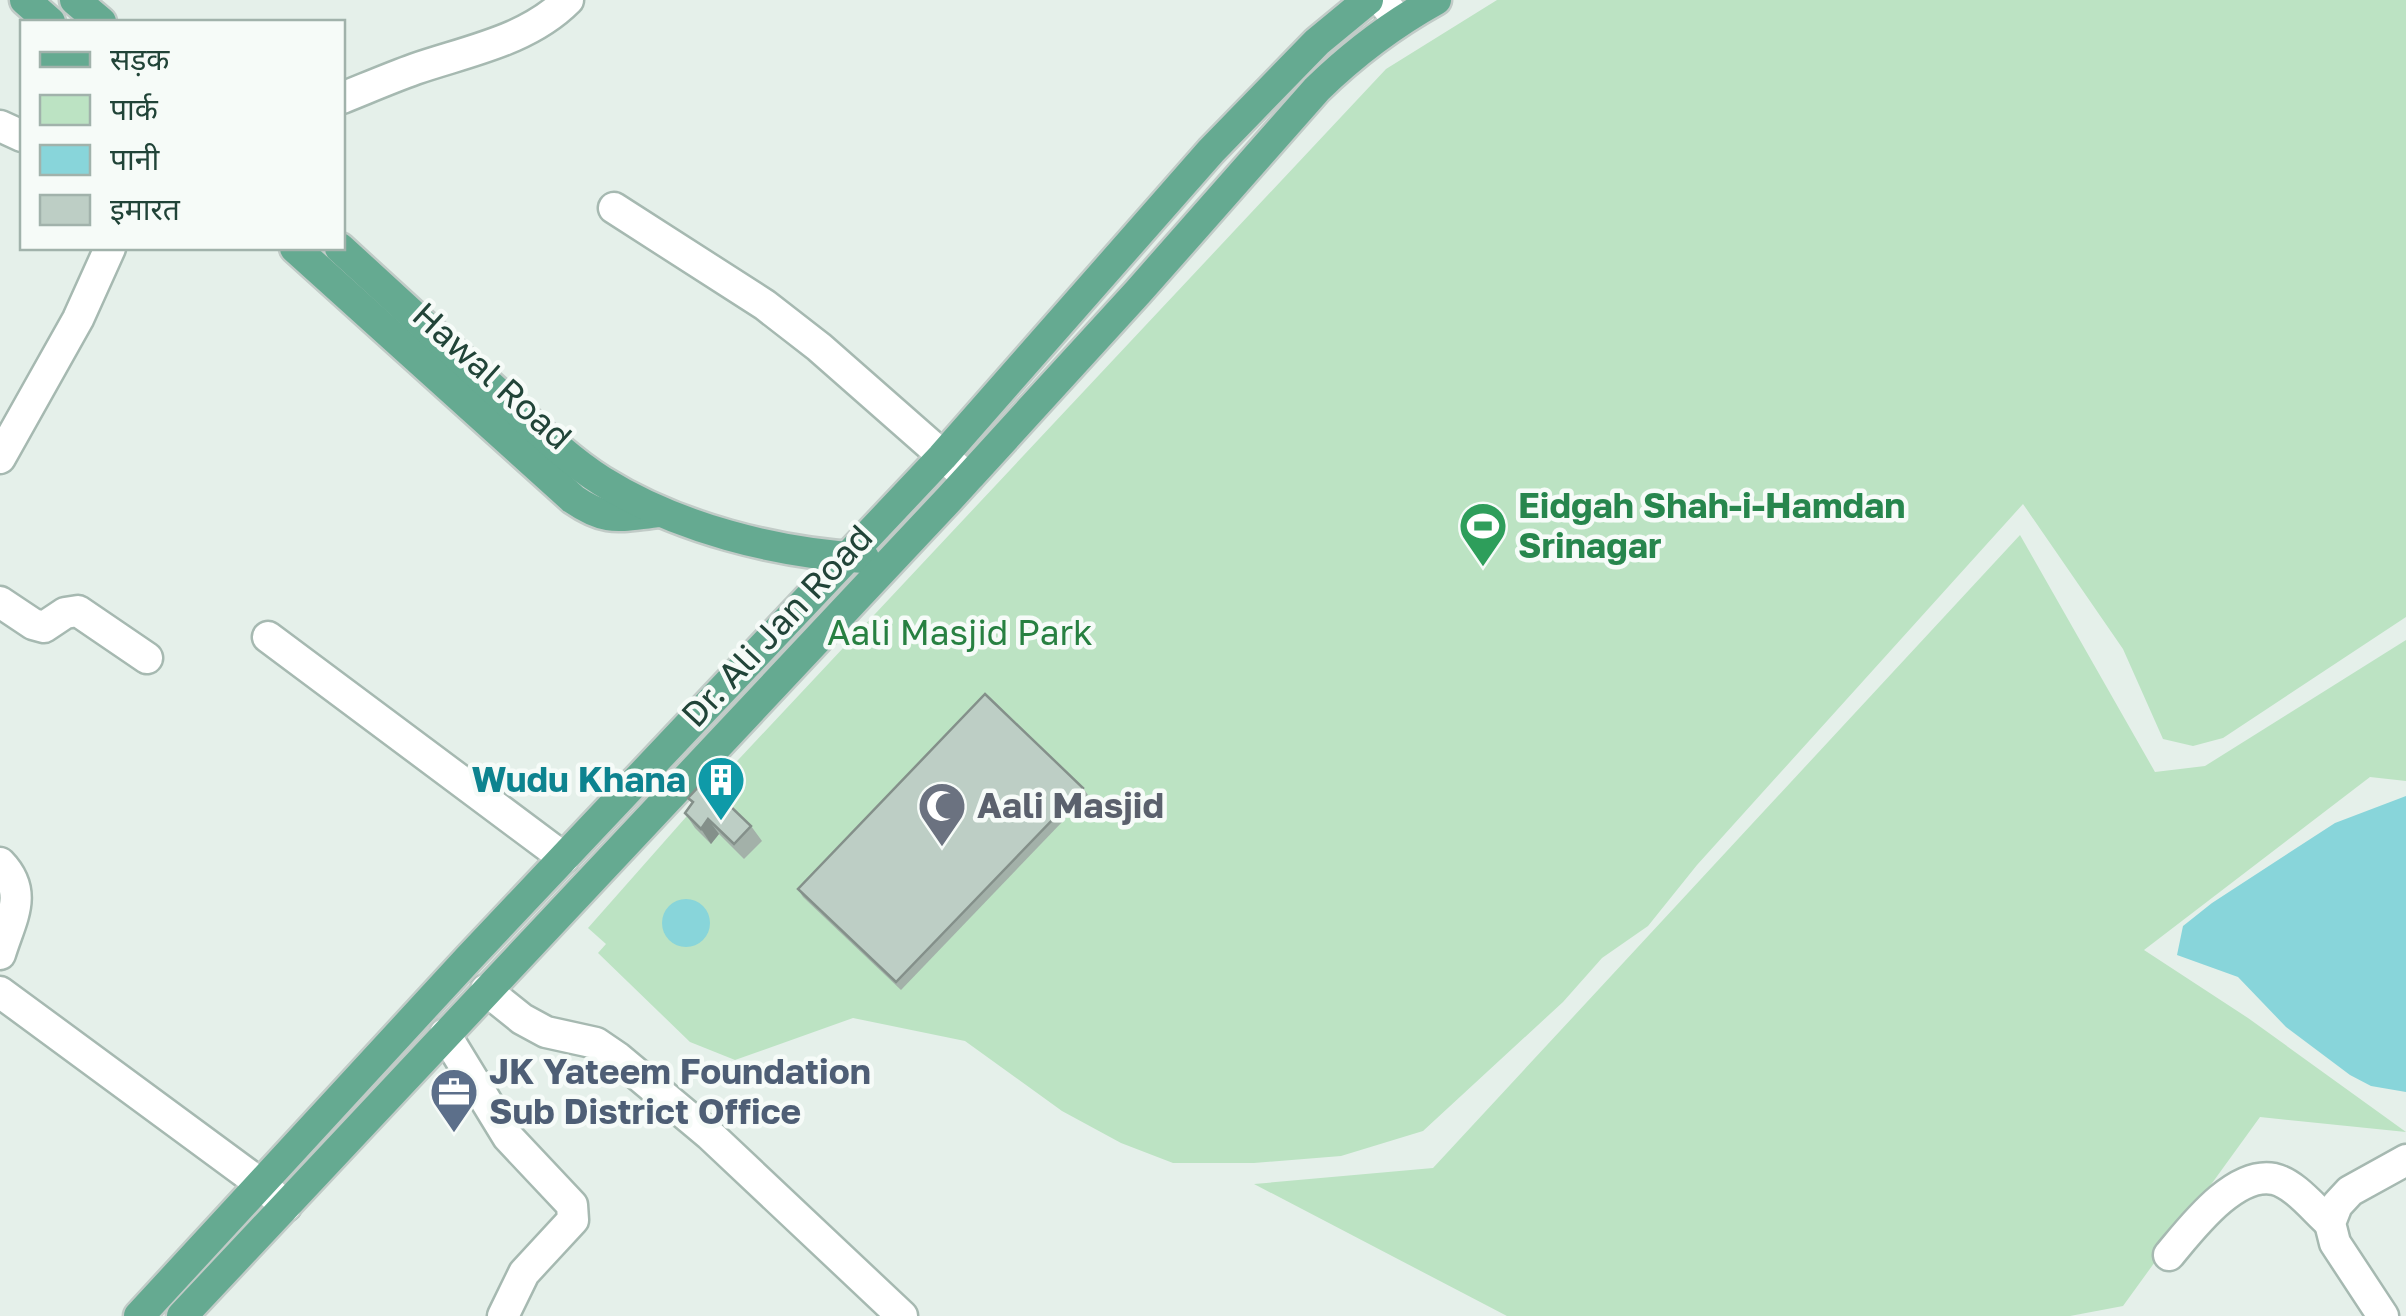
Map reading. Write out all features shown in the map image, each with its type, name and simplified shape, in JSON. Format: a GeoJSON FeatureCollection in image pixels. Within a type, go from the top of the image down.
{"type":"FeatureCollection","features":[{"type":"Feature","properties":{"kind":"main road"},"geometry":{"type":"LineString","coordinates":[[26,0],[48,20]]}},
{"type":"Feature","properties":{"kind":"main road"},"geometry":{"type":"LineString","coordinates":[[75,0],[99,20]]}},
{"type":"Feature","properties":{"kind":"main road","name":"Dr. Ali Jan Road"},"geometry":{"type":"LineString","coordinates":[[138,1316],[942,457],[1211,151],[1317,42],[1368,0]]}},
{"type":"Feature","properties":{"kind":"main road","name":"Dr. Ali Jan Road"},"geometry":{"type":"LineString","coordinates":[[182,1316],[968,478],[1390,10],[1436,0]]}},
{"type":"Feature","properties":{"kind":"main road","name":"Hawal Road"},"geometry":{"type":"LineString","coordinates":[[297,250],[573,499],[610,518],[660,512]]}},
{"type":"Feature","properties":{"kind":"main road","name":"Hawal Road"},"geometry":{"type":"LineString","coordinates":[[342,250],[598,479],[660,512],[780,546],[848,557],[892,559]]}},
{"type":"Feature","properties":{"kind":"main road"},"geometry":{"type":"LineString","coordinates":[[688,728],[713,748]]}},
{"type":"Feature","properties":{"kind":"street"},"geometry":{"type":"LineString","coordinates":[[345,97],[415,69],[502,42],[568,0]]}},
{"type":"Feature","properties":{"kind":"street"},"geometry":{"type":"LineString","coordinates":[[614,208],[765,306],[819,347],[968,478]]}},
{"type":"Feature","properties":{"kind":"street"},"geometry":{"type":"LineString","coordinates":[[0,458],[78,319],[109,250]]}},
{"type":"Feature","properties":{"kind":"street"},"geometry":{"type":"LineString","coordinates":[[0,602],[44,627],[65,613],[78,610],[147,658]]}},
{"type":"Feature","properties":{"kind":"street"},"geometry":{"type":"LineString","coordinates":[[268,637],[564,858]]}},
{"type":"Feature","properties":{"kind":"street"},"geometry":{"type":"LineString","coordinates":[[0,863],[16,882],[17,902],[0,954]]}},
{"type":"Feature","properties":{"kind":"street"},"geometry":{"type":"LineString","coordinates":[[486,990],[546,1032],[596,1043],[618,1058],[724,1147],[902,1316]]}},
{"type":"Feature","properties":{"kind":"street"},"geometry":{"type":"LineString","coordinates":[[0,992],[262,1184],[286,1206]]}},
{"type":"Feature","properties":{"kind":"street"},"geometry":{"type":"LineString","coordinates":[[445,1034],[508,1137],[572,1205],[574,1220],[524,1273],[503,1316]]}},
{"type":"Feature","properties":{"kind":"street"},"geometry":{"type":"LineString","coordinates":[[2330,1223],[2337,1205],[2350,1191],[2406,1160]]}},
{"type":"Feature","properties":{"kind":"street"},"geometry":{"type":"LineString","coordinates":[[2169,1255],[2229,1192],[2252,1181],[2273,1179],[2289,1186],[2330,1223],[2335,1243],[2384,1316]]}},
{"type":"Feature","properties":{"kind":"green space","name":"Eidgah Shah-i-Hamdan Srinagar"},"geometry":{"type":"Polygon","coordinates":[[[1497,0],[2406,0],[2406,617],[2223,738],[2193,746],[2163,739],[2123,649],[2023,504],[1697,865],[1648,926],[1602,958],[1563,1002],[1423,1131],[1341,1156],[1254,1163],[1173,1163],[1121,1143],[1062,1111],[965,1041],[853,1018],[735,1060],[690,1042],[598,953],[606,944],[588,928],[709,791],[1386,69],[1497,0]]]}},
{"type":"Feature","properties":{"kind":"green space"},"geometry":{"type":"Polygon","coordinates":[[[2020,535],[2155,772],[2205,766],[2406,640],[2406,781],[2370,777],[2144,950],[2248,1018],[2406,1132],[2260,1117],[2123,1306],[2070,1316],[1507,1316],[1254,1184],[1433,1168],[2020,535]]]}},
{"type":"Feature","properties":{"kind":"water"},"geometry":{"type":"Polygon","coordinates":[[[2406,796],[2406,1092],[2371,1086],[2350,1075],[2286,1027],[2238,977],[2177,955],[2183,926],[2212,903],[2335,823],[2406,796]]]}},
{"type":"Feature","properties":{"kind":"water"},"geometry":{"type":"Polygon","coordinates":[[[686,899],[703,906],[710,923],[703,940],[686,947],[669,940],[662,923],[669,906],[686,899]]]}},
{"type":"Feature","properties":{"kind":"building","name":"Aali Masjid"},"geometry":{"type":"Polygon","coordinates":[[[985,694],[1083,788],[896,982],[798,889],[985,694]]]}},
{"type":"Feature","properties":{"kind":"building"},"geometry":{"type":"Polygon","coordinates":[[[704,781],[751,826],[734,844],[708,819],[701,829],[685,813],[693,802],[688,798],[704,781]]]}},
{"type":"Feature","properties":{"kind":"place","name":"Eidgah Shah-i-Hamdan Srinagar"},"geometry":{"type":"Point","coordinates":[1483,568]}},
{"type":"Feature","properties":{"kind":"place","name":"Wudu Khana"},"geometry":{"type":"Point","coordinates":[721,822]}},
{"type":"Feature","properties":{"kind":"place","name":"Aali Masjid"},"geometry":{"type":"Point","coordinates":[942,848]}},
{"type":"Feature","properties":{"kind":"place","name":"JK Yateem Foundation Sub District Office"},"geometry":{"type":"Point","coordinates":[454,1134]}},
{"type":"Feature","properties":{"kind":"park label","name":"Aali Masjid Park"},"geometry":{"type":"Point","coordinates":[960,633]}}]}
